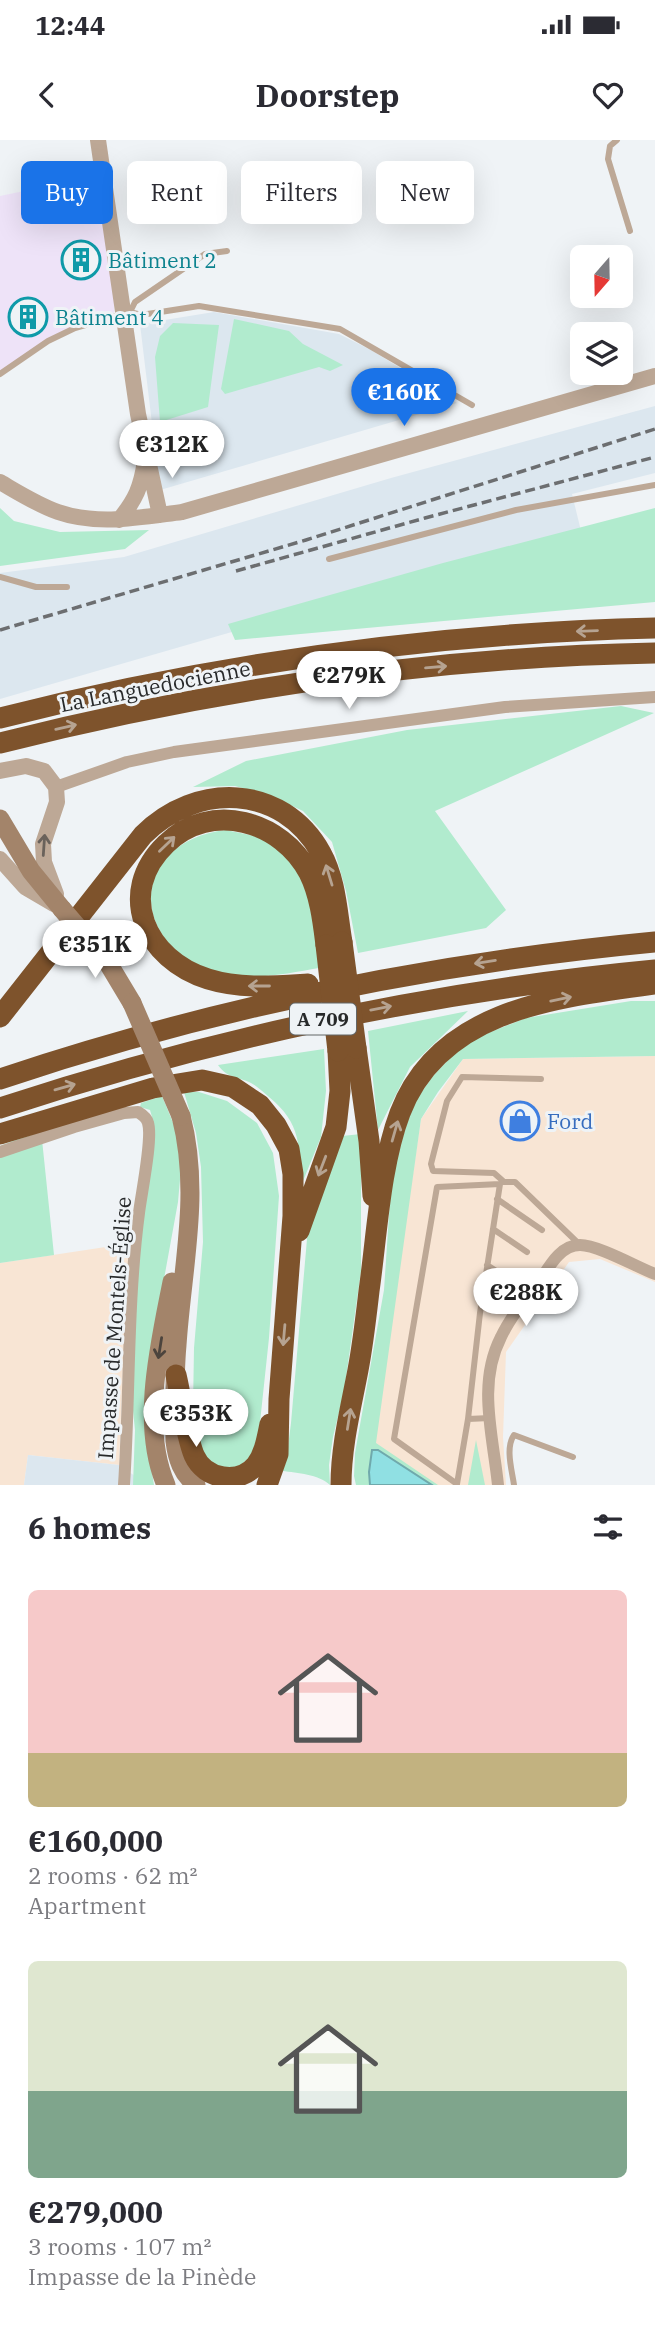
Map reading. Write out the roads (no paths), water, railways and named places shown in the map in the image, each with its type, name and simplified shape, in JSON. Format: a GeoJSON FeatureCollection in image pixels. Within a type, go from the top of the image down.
{"type":"FeatureCollection","features":[{"type":"Feature","properties":{"kind":"highway","name":"La Languedocienne"},"geometry":{"type":"LineString","coordinates":[[0,718],[183,677],[348,652],[500,636],[655,628]]}},
{"type":"Feature","properties":{"kind":"highway","name":"La Languedocienne"},"geometry":{"type":"LineString","coordinates":[[0,743],[161,708],[325,680],[500,661],[655,653]]}},
{"type":"Feature","properties":{"kind":"highway"},"geometry":{"type":"LineString","coordinates":[[0,1017],[143,835],[167,815],[201,801],[232,797],[257,802],[283,814],[307,833],[321,853],[329,873],[334,944],[347,1050],[369,1141],[375,1247]]}},
{"type":"Feature","properties":{"kind":"highway"},"geometry":{"type":"LineString","coordinates":[[334,944],[309,872],[290,846],[275,834],[257,826],[227,820],[190,828],[166,843],[145,874],[140,906],[147,930],[170,960],[198,976],[226,984],[260,986],[376,981]]}},
{"type":"Feature","properties":{"kind":"highway","name":"A 709"},"geometry":{"type":"LineString","coordinates":[[0,1079],[191,1022],[376,981],[494,960],[655,942]]}},
{"type":"Feature","properties":{"kind":"highway","name":"A 709"},"geometry":{"type":"LineString","coordinates":[[0,1108],[73,1084],[206,1047],[349,1014],[485,990],[655,970]]}},
{"type":"Feature","properties":{"kind":"highway"},"geometry":{"type":"LineString","coordinates":[[341,1485],[385,1175],[397,1124],[409,1093],[433,1061],[473,1029],[519,1009],[571,997],[655,984]]}},
{"type":"Feature","properties":{"kind":"highway"},"geometry":{"type":"LineString","coordinates":[[288,1271],[305,1211],[336,1127],[347,1050]]}},
{"type":"Feature","properties":{"kind":"highway"},"geometry":{"type":"LineString","coordinates":[[0,1134],[153,1087],[202,1080],[233,1087],[261,1105],[289,1149],[293,1174],[293,1216],[279,1399],[278,1454],[267,1485]]}},
{"type":"Feature","properties":{"kind":"highway"},"geometry":{"type":"LineString","coordinates":[[176,1375],[194,1454],[205,1471],[224,1479],[243,1476],[259,1461],[279,1399]]}},
{"type":"Feature","properties":{"kind":"main road"},"geometry":{"type":"LineString","coordinates":[[0,819],[31,871],[108,963],[132,1003],[181,1116],[190,1158],[190,1223],[176,1347],[176,1454],[188,1477],[196,1485]]}},
{"type":"Feature","properties":{"kind":"main road"},"geometry":{"type":"LineString","coordinates":[[166,1485],[155,1437],[157,1365],[190,1184]]}},
{"type":"Feature","properties":{"kind":"street"},"geometry":{"type":"LineString","coordinates":[[99,140],[146,455],[160,515]]}},
{"type":"Feature","properties":{"kind":"street"},"geometry":{"type":"LineString","coordinates":[[0,482],[26,498],[60,513],[119,520],[183,512],[655,376]]}},
{"type":"Feature","properties":{"kind":"street"},"geometry":{"type":"LineString","coordinates":[[119,520],[133,504],[142,484],[146,455]]}},
{"type":"Feature","properties":{"kind":"street"},"geometry":{"type":"LineString","coordinates":[[56,787],[127,762],[174,752],[505,707],[655,697]]}},
{"type":"Feature","properties":{"kind":"street"},"geometry":{"type":"LineString","coordinates":[[0,771],[26,766],[44,771],[56,787],[57,802],[43,844],[44,862],[62,909]]}},
{"type":"Feature","properties":{"kind":"street"},"geometry":{"type":"LineString","coordinates":[[0,859],[25,887],[62,909]]}},
{"type":"Feature","properties":{"kind":"street","name":"Impasse de Montels-Église"},"geometry":{"type":"LineString","coordinates":[[0,1152],[124,1113],[138,1112],[148,1121],[148,1143],[133,1266],[124,1485]]}},
{"type":"Feature","properties":{"kind":"street"},"geometry":{"type":"LineString","coordinates":[[498,1485],[488,1375],[503,1333],[554,1259],[562,1251],[579,1245],[590,1246],[655,1274]]}},
{"type":"Feature","properties":{"kind":"lane"},"geometry":{"type":"LineString","coordinates":[[617,140],[610,146],[608,159],[631,231]]}},
{"type":"Feature","properties":{"kind":"lane"},"geometry":{"type":"LineString","coordinates":[[126,313],[135,302],[205,254],[227,251]]}},
{"type":"Feature","properties":{"kind":"lane"},"geometry":{"type":"LineString","coordinates":[[0,374],[48,341],[75,328],[126,313],[141,315],[199,306],[340,329],[472,405]]}},
{"type":"Feature","properties":{"kind":"lane"},"geometry":{"type":"LineString","coordinates":[[329,559],[516,510],[655,485]]}},
{"type":"Feature","properties":{"kind":"lane"},"geometry":{"type":"LineString","coordinates":[[0,577],[36,587],[67,587]]}},
{"type":"Feature","properties":{"kind":"lane"},"geometry":{"type":"LineString","coordinates":[[541,1079],[463,1077],[447,1101],[431,1164],[433,1171],[494,1173],[501,1183],[457,1483],[394,1439],[437,1187],[501,1183],[515,1182],[579,1245]]}},
{"type":"Feature","properties":{"kind":"lane"},"geometry":{"type":"LineString","coordinates":[[497,1199],[542,1230]]}},
{"type":"Feature","properties":{"kind":"lane"},"geometry":{"type":"LineString","coordinates":[[493,1228],[527,1252]]}},
{"type":"Feature","properties":{"kind":"lane"},"geometry":{"type":"LineString","coordinates":[[488,1265],[510,1280]]}},
{"type":"Feature","properties":{"kind":"lane"},"geometry":{"type":"LineString","coordinates":[[468,1419],[490,1418]]}},
{"type":"Feature","properties":{"kind":"lane"},"geometry":{"type":"LineString","coordinates":[[514,1485],[509,1447],[514,1435],[573,1457]]}},
{"type":"Feature","properties":{"kind":"water"},"geometry":{"type":"Polygon","coordinates":[[[372,1450],[378,1450],[432,1485],[370,1485],[372,1450]]]}},
{"type":"Feature","properties":{"kind":"railway"},"geometry":{"type":"LineString","coordinates":[[0,630],[306,540],[655,429]]}},
{"type":"Feature","properties":{"kind":"railway"},"geometry":{"type":"LineString","coordinates":[[236,571],[655,457]]}},
{"type":"Feature","properties":{"kind":"place","name":"Bâtiment 2"},"geometry":{"type":"Point","coordinates":[81,260]}},
{"type":"Feature","properties":{"kind":"place","name":"Bâtiment 4"},"geometry":{"type":"Point","coordinates":[28,317]}},
{"type":"Feature","properties":{"kind":"place","name":"Ford"},"geometry":{"type":"Point","coordinates":[520,1121]}}]}
